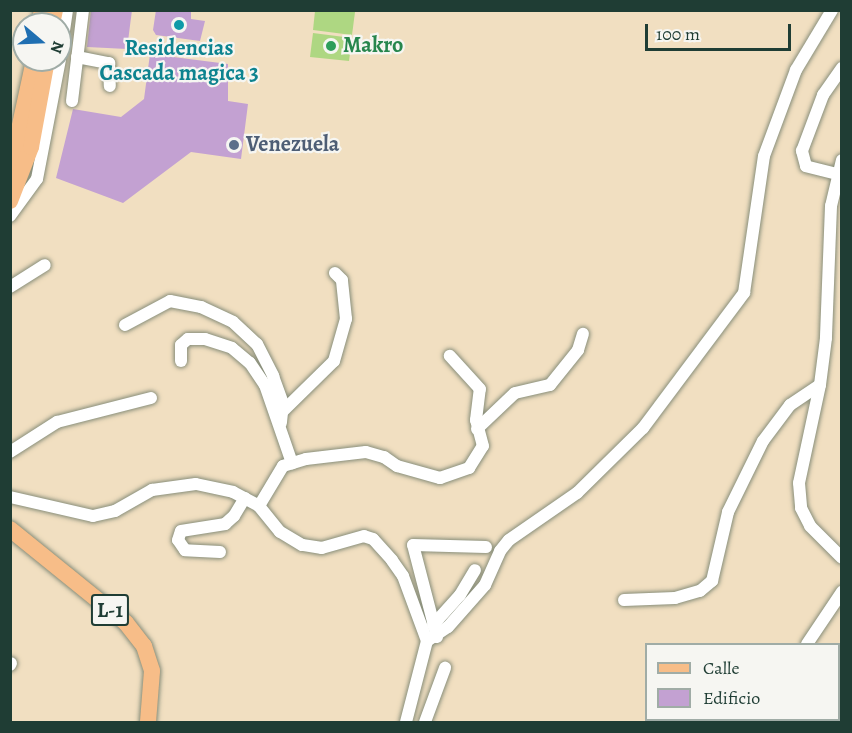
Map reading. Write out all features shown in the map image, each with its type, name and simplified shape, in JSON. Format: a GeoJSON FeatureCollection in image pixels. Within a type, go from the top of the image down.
{"type":"FeatureCollection","features":[{"type":"Feature","properties":{"kind":"main road"},"geometry":{"type":"LineString","coordinates":[[10,171],[31,72]]}},
{"type":"Feature","properties":{"kind":"main road"},"geometry":{"type":"LineString","coordinates":[[10,201],[31,147],[45,72]]}},
{"type":"Feature","properties":{"kind":"main road","name":"L-1"},"geometry":{"type":"LineString","coordinates":[[10,529],[126,623],[144,646],[152,671],[148,723]]}},
{"type":"Feature","properties":{"kind":"main road","name":"L-1"},"geometry":{"type":"LineString","coordinates":[[10,540],[120,628],[134,646],[144,672],[145,697],[140,723]]}},
{"type":"Feature","properties":{"kind":"street"},"geometry":{"type":"LineString","coordinates":[[72,101],[83,10]]}},
{"type":"Feature","properties":{"kind":"street"},"geometry":{"type":"LineString","coordinates":[[432,634],[485,585],[500,551],[509,540],[577,493],[643,428],[744,293],[764,156],[796,70],[832,10]]}},
{"type":"Feature","properties":{"kind":"street"},"geometry":{"type":"LineString","coordinates":[[78,57],[109,63],[110,86]]}},
{"type":"Feature","properties":{"kind":"street"},"geometry":{"type":"LineString","coordinates":[[837,174],[806,166],[802,151],[823,95],[842,68]]}},
{"type":"Feature","properties":{"kind":"street"},"geometry":{"type":"LineString","coordinates":[[10,216],[38,179],[58,72]]}},
{"type":"Feature","properties":{"kind":"street"},"geometry":{"type":"LineString","coordinates":[[842,159],[831,206],[820,385],[799,483],[801,508],[810,525],[842,558]]}},
{"type":"Feature","properties":{"kind":"street"},"geometry":{"type":"LineString","coordinates":[[10,287],[45,265]]}},
{"type":"Feature","properties":{"kind":"street"},"geometry":{"type":"LineString","coordinates":[[282,417],[334,361],[346,319],[342,280],[335,273]]}},
{"type":"Feature","properties":{"kind":"street"},"geometry":{"type":"LineString","coordinates":[[125,325],[170,301],[201,307],[227,319],[257,344],[273,376],[292,463]]}},
{"type":"Feature","properties":{"kind":"street"},"geometry":{"type":"LineString","coordinates":[[477,429],[515,393],[550,385],[578,350],[582,334]]}},
{"type":"Feature","properties":{"kind":"street"},"geometry":{"type":"LineString","coordinates":[[181,361],[181,345],[188,339],[205,339],[232,348],[265,385],[282,417]]}},
{"type":"Feature","properties":{"kind":"street"},"geometry":{"type":"LineString","coordinates":[[259,506],[274,477],[284,466],[292,463],[366,452],[419,473],[453,477],[469,468],[479,457],[483,446],[477,429],[480,389],[450,356]]}},
{"type":"Feature","properties":{"kind":"street"},"geometry":{"type":"LineString","coordinates":[[624,600],[675,598],[700,591],[712,581],[725,538],[728,512],[763,441],[790,405],[820,385]]}},
{"type":"Feature","properties":{"kind":"street"},"geometry":{"type":"LineString","coordinates":[[10,452],[57,422],[151,398]]}},
{"type":"Feature","properties":{"kind":"street"},"geometry":{"type":"LineString","coordinates":[[10,497],[93,516],[115,511],[153,490],[173,484],[220,488],[259,506],[280,532],[302,545],[322,548],[364,536],[373,539],[403,576],[432,634]]}},
{"type":"Feature","properties":{"kind":"street"},"geometry":{"type":"LineString","coordinates":[[220,552],[185,550],[178,540],[181,531],[225,524],[234,516],[245,498]]}},
{"type":"Feature","properties":{"kind":"street"},"geometry":{"type":"LineString","coordinates":[[432,634],[413,545],[486,547]]}},
{"type":"Feature","properties":{"kind":"street"},"geometry":{"type":"LineString","coordinates":[[406,723],[432,634],[475,570]]}},
{"type":"Feature","properties":{"kind":"street"},"geometry":{"type":"LineString","coordinates":[[808,643],[842,592]]}},
{"type":"Feature","properties":{"kind":"street"},"geometry":{"type":"LineString","coordinates":[[425,723],[445,668]]}},
{"type":"Feature","properties":{"kind":"green space","name":"Makro"},"geometry":{"type":"Polygon","coordinates":[[[315,11],[355,12],[352,35],[313,30],[315,11]]]}},
{"type":"Feature","properties":{"kind":"green space","name":"Makro"},"geometry":{"type":"Polygon","coordinates":[[[313,33],[352,38],[349,61],[310,57],[313,33]]]}},
{"type":"Feature","properties":{"kind":"building"},"geometry":{"type":"Polygon","coordinates":[[[91,10],[132,10],[127,49],[87,47],[91,10]]]}},
{"type":"Feature","properties":{"kind":"building","name":"Residencias Cascada magica 3"},"geometry":{"type":"Polygon","coordinates":[[[156,10],[191,10],[191,19],[205,21],[200,41],[156,35],[153,30],[156,10]]]}},
{"type":"Feature","properties":{"kind":"building"},"geometry":{"type":"Polygon","coordinates":[[[150,54],[228,64],[228,101],[248,104],[241,159],[191,152],[123,203],[56,178],[73,109],[121,117],[144,99],[150,54]]]}},
{"type":"Feature","properties":{"kind":"place","name":"Residencias Cascada magica 3"},"geometry":{"type":"Point","coordinates":[179,25]}},
{"type":"Feature","properties":{"kind":"place","name":"Makro"},"geometry":{"type":"Point","coordinates":[331,46]}},
{"type":"Feature","properties":{"kind":"place","name":"Venezuela"},"geometry":{"type":"Point","coordinates":[234,145]}}]}
